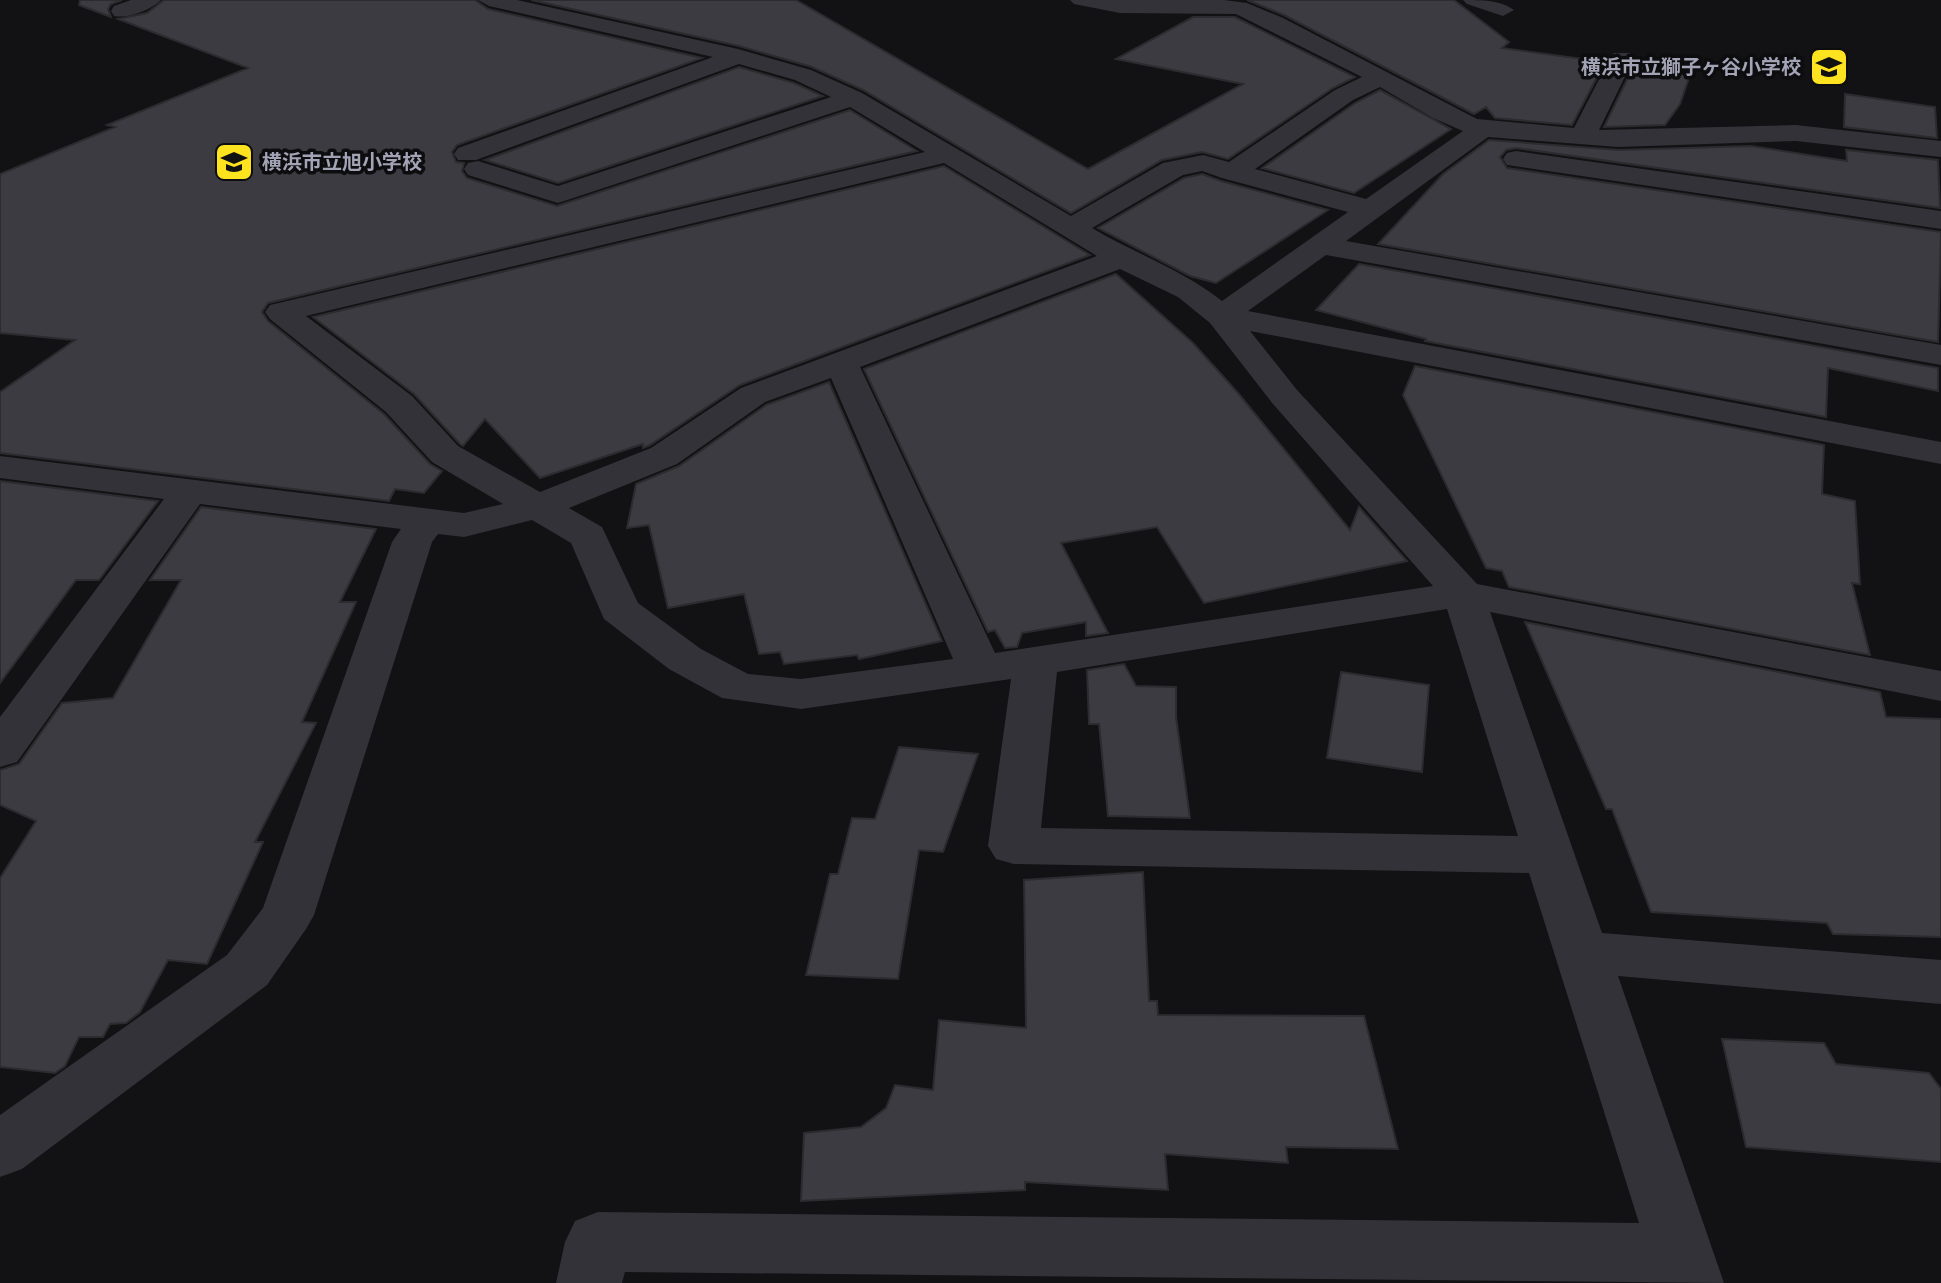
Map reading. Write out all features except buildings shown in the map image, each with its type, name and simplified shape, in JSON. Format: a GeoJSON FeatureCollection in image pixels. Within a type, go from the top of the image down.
{"type":"FeatureCollection","features":[{"type":"Feature","properties":{"kind":"street"},"geometry":{"type":"LineString","coordinates":[[122,11],[150,0]]}},
{"type":"Feature","properties":{"kind":"street"},"geometry":{"type":"LineString","coordinates":[[489,0],[738,56],[803,75],[853,98],[1121,258],[1189,290],[1221,316],[1285,397],[1463,594],[1685,1269],[598,1242],[589,1283]]}},
{"type":"Feature","properties":{"kind":"street"},"geometry":{"type":"LineString","coordinates":[[1081,0],[1107,5],[1237,3],[1276,20],[1333,54],[1381,77],[1450,120],[1483,129],[1618,139],[1796,133],[1941,149]]}},
{"type":"Feature","properties":{"kind":"street"},"geometry":{"type":"LineString","coordinates":[[1474,0],[1503,10]]}},
{"type":"Feature","properties":{"kind":"street"},"geometry":{"type":"LineString","coordinates":[[738,56],[472,162],[558,195],[853,98]]}},
{"type":"Feature","properties":{"kind":"street"},"geometry":{"type":"LineString","coordinates":[[1582,137],[1622,58]]}},
{"type":"Feature","properties":{"kind":"street"},"geometry":{"type":"LineString","coordinates":[[1232,172],[1344,95],[1381,77]]}},
{"type":"Feature","properties":{"kind":"street"},"geometry":{"type":"LineString","coordinates":[[1221,316],[1483,129]]}},
{"type":"Feature","properties":{"kind":"street"},"geometry":{"type":"LineString","coordinates":[[1454,151],[1941,220]]}},
{"type":"Feature","properties":{"kind":"street"},"geometry":{"type":"LineString","coordinates":[[950,154],[281,312],[399,404],[445,454],[588,536],[619,610],[685,659],[738,688],[801,694],[1036,661],[1463,594],[1941,686]]}},
{"type":"Feature","properties":{"kind":"street"},"geometry":{"type":"LineString","coordinates":[[1073,227],[1173,169],[1203,163],[1371,209]]}},
{"type":"Feature","properties":{"kind":"street"},"geometry":{"type":"LineString","coordinates":[[1320,245],[1941,355]]}},
{"type":"Feature","properties":{"kind":"street"},"geometry":{"type":"LineString","coordinates":[[0,467],[464,525],[538,507],[664,456],[740,402],[1121,258]]}},
{"type":"Feature","properties":{"kind":"street"},"geometry":{"type":"LineString","coordinates":[[1221,316],[1941,453]]}},
{"type":"Feature","properties":{"kind":"street"},"geometry":{"type":"LineString","coordinates":[[841,362],[980,669]]}},
{"type":"Feature","properties":{"kind":"street"},"geometry":{"type":"LineString","coordinates":[[0,751],[190,491]]}},
{"type":"Feature","properties":{"kind":"street"},"geometry":{"type":"LineString","coordinates":[[0,1150],[247,970],[287,915],[412,542],[425,522]]}},
{"type":"Feature","properties":{"kind":"street"},"geometry":{"type":"LineString","coordinates":[[1036,661],[1014,846],[1549,855]]}},
{"type":"Feature","properties":{"kind":"street"},"geometry":{"type":"LineString","coordinates":[[1580,952],[1941,982]]}},
{"type":"Feature","properties":{"kind":"place","name":"横浜市立獅子ヶ谷小学校"},"geometry":{"type":"Point","coordinates":[1829,67]}},
{"type":"Feature","properties":{"kind":"place","name":"横浜市立旭小学校"},"geometry":{"type":"Point","coordinates":[234,162]}}]}
